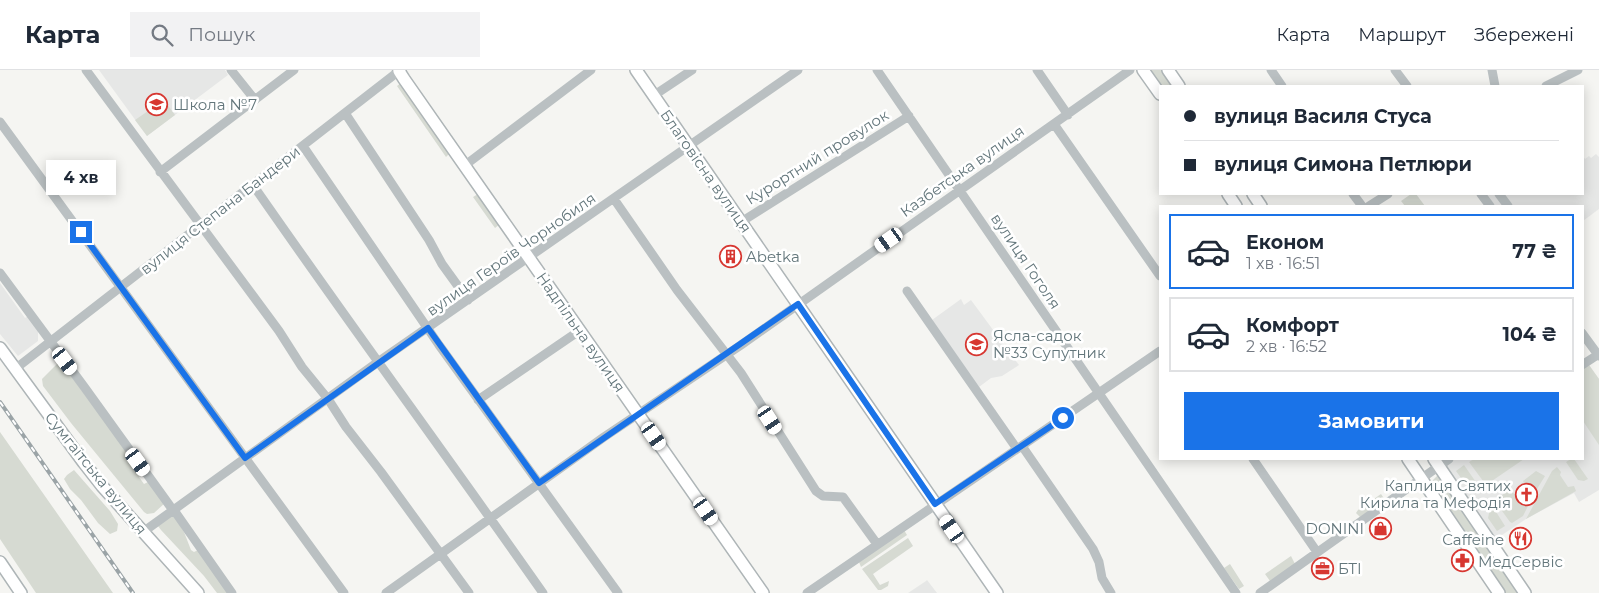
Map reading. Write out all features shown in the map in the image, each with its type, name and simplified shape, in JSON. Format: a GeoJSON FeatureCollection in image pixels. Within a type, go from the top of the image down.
{"type":"FeatureCollection","features":[{"type":"Feature","properties":{"kind":"main road","name":"Благовісна вулиця"},"geometry":{"type":"LineString","coordinates":[[636,70],[996,593]]}},
{"type":"Feature","properties":{"kind":"main road"},"geometry":{"type":"LineString","coordinates":[[1143,70],[1159,93]]}},
{"type":"Feature","properties":{"kind":"main road"},"geometry":{"type":"LineString","coordinates":[[1168,70],[1178,85]]}},
{"type":"Feature","properties":{"kind":"main road","name":"Надпільна вулиця"},"geometry":{"type":"LineString","coordinates":[[400,71],[464,166],[763,593]]}},
{"type":"Feature","properties":{"kind":"main road","name":"Сумгаїтська вулиця"},"geometry":{"type":"LineString","coordinates":[[0,348],[84,463],[198,593]]}},
{"type":"Feature","properties":{"kind":"main road"},"geometry":{"type":"LineString","coordinates":[[1409,460],[1499,593]]}},
{"type":"Feature","properties":{"kind":"main road"},"geometry":{"type":"LineString","coordinates":[[1436,462],[1525,593]]}},
{"type":"Feature","properties":{"kind":"main road"},"geometry":{"type":"LineString","coordinates":[[0,562],[21,593]]}},
{"type":"Feature","properties":{"kind":"street"},"geometry":{"type":"LineString","coordinates":[[86,70],[279,331],[302,367],[328,399],[346,427],[469,593]]}},
{"type":"Feature","properties":{"kind":"street"},"geometry":{"type":"LineString","coordinates":[[231,70],[255,100]]}},
{"type":"Feature","properties":{"kind":"street"},"geometry":{"type":"LineString","coordinates":[[160,172],[294,70]]}},
{"type":"Feature","properties":{"kind":"street"},"geometry":{"type":"LineString","coordinates":[[464,166],[591,70]]}},
{"type":"Feature","properties":{"kind":"street"},"geometry":{"type":"LineString","coordinates":[[653,96],[692,70]]}},
{"type":"Feature","properties":{"kind":"street","name":"вулиця Героїв Чорнобиля"},"geometry":{"type":"LineString","coordinates":[[143,532],[378,362],[798,70]]}},
{"type":"Feature","properties":{"kind":"street","name":"вулиця Гоголя"},"geometry":{"type":"LineString","coordinates":[[877,70],[1236,593]]}},
{"type":"Feature","properties":{"kind":"street"},"geometry":{"type":"LineString","coordinates":[[1036,70],[1068,115]]}},
{"type":"Feature","properties":{"kind":"street","name":"Казбетська вулиця"},"geometry":{"type":"LineString","coordinates":[[386,593],[539,483],[798,304],[1130,70]]}},
{"type":"Feature","properties":{"kind":"street"},"geometry":{"type":"LineString","coordinates":[[1271,70],[1281,85]]}},
{"type":"Feature","properties":{"kind":"street"},"geometry":{"type":"LineString","coordinates":[[1395,70],[1405,85]]}},
{"type":"Feature","properties":{"kind":"street"},"geometry":{"type":"LineString","coordinates":[[1492,70],[1495,85]]}},
{"type":"Feature","properties":{"kind":"street"},"geometry":{"type":"LineString","coordinates":[[1548,85],[1578,70]]}},
{"type":"Feature","properties":{"kind":"street","name":"вулиця Степана Бандери"},"geometry":{"type":"LineString","coordinates":[[15,369],[400,71]]}},
{"type":"Feature","properties":{"kind":"street"},"geometry":{"type":"LineString","coordinates":[[345,113],[429,240],[442,264],[468,300]]}},
{"type":"Feature","properties":{"kind":"street","name":"Курортний провулок"},"geometry":{"type":"LineString","coordinates":[[741,222],[909,116]]}},
{"type":"Feature","properties":{"kind":"street"},"geometry":{"type":"LineString","coordinates":[[0,122],[344,593]]}},
{"type":"Feature","properties":{"kind":"street"},"geometry":{"type":"LineString","coordinates":[[1054,124],[1159,275]]}},
{"type":"Feature","properties":{"kind":"street"},"geometry":{"type":"LineString","coordinates":[[303,146],[478,400],[618,593]]}},
{"type":"Feature","properties":{"kind":"street"},"geometry":{"type":"LineString","coordinates":[[253,185],[543,593]]}},
{"type":"Feature","properties":{"kind":"street"},"geometry":{"type":"LineString","coordinates":[[1371,205],[1386,195]]}},
{"type":"Feature","properties":{"kind":"street"},"geometry":{"type":"LineString","coordinates":[[614,198],[677,290],[740,372],[819,494],[824,497],[843,497],[877,544]]}},
{"type":"Feature","properties":{"kind":"street"},"geometry":{"type":"LineString","coordinates":[[0,273],[173,509],[232,593]]}},
{"type":"Feature","properties":{"kind":"street"},"geometry":{"type":"LineString","coordinates":[[907,291],[1093,549],[1099,562],[1102,578],[1111,593]]}},
{"type":"Feature","properties":{"kind":"street"},"geometry":{"type":"LineString","coordinates":[[478,400],[579,331]]}},
{"type":"Feature","properties":{"kind":"street"},"geometry":{"type":"LineString","coordinates":[[1584,336],[1599,355],[1584,364]]}},
{"type":"Feature","properties":{"kind":"street"},"geometry":{"type":"LineString","coordinates":[[807,593],[1159,352]]}},
{"type":"Feature","properties":{"kind":"street"},"geometry":{"type":"LineString","coordinates":[[1254,460],[1317,552]]}},
{"type":"Feature","properties":{"kind":"street"},"geometry":{"type":"LineString","coordinates":[[1260,593],[1422,478],[1436,462]]}},
{"type":"Feature","properties":{"kind":"shaded area","name":"Школа №7"},"geometry":{"type":"Polygon","coordinates":[[[99,70],[225,70],[228,75],[147,136],[99,70]]]}},
{"type":"Feature","properties":{"kind":"shaded area"},"geometry":{"type":"Polygon","coordinates":[[[1147,70],[1164,70],[1174,85],[1159,85],[1147,70]]]}},
{"type":"Feature","properties":{"kind":"shaded area"},"geometry":{"type":"Polygon","coordinates":[[[401,83],[450,153],[446,157],[397,86],[401,83]]]}},
{"type":"Feature","properties":{"kind":"shaded area"},"geometry":{"type":"Polygon","coordinates":[[[164,100],[175,115],[147,136],[135,120],[164,100]]]}},
{"type":"Feature","properties":{"kind":"shaded area"},"geometry":{"type":"Polygon","coordinates":[[[1596,154],[1599,157],[1599,209],[1584,220],[1584,205],[1493,205],[1486,195],[1584,195],[1584,158],[1585,159],[1589,156],[1591,158],[1596,154]]]}},
{"type":"Feature","properties":{"kind":"shaded area"},"geometry":{"type":"Polygon","coordinates":[[[478,194],[500,224],[495,228],[473,197],[478,194]]]}},
{"type":"Feature","properties":{"kind":"shaded area"},"geometry":{"type":"Polygon","coordinates":[[[1410,195],[1417,195],[1424,205],[1404,205],[1401,201],[1410,195]]]}},
{"type":"Feature","properties":{"kind":"shaded area"},"geometry":{"type":"Polygon","coordinates":[[[0,283],[25,318],[28,316],[38,331],[38,341],[18,356],[0,334],[0,283]]]}},
{"type":"Feature","properties":{"kind":"shaded area","name":"Ясла-садок №33 Супутник"},"geometry":{"type":"Polygon","coordinates":[[[961,299],[964,305],[971,300],[1019,365],[1002,376],[991,378],[979,387],[932,320],[961,299]]]}},
{"type":"Feature","properties":{"kind":"shaded area"},"geometry":{"type":"Polygon","coordinates":[[[60,361],[143,473],[139,477],[144,484],[148,482],[165,503],[154,513],[147,514],[144,512],[43,386],[42,379],[60,361]]]}},
{"type":"Feature","properties":{"kind":"shaded area"},"geometry":{"type":"Polygon","coordinates":[[[1589,365],[1599,379],[1599,490],[1579,502],[1574,493],[1526,519],[1496,539],[1454,477],[1450,477],[1446,466],[1453,460],[1584,460],[1584,369],[1589,365]]]}},
{"type":"Feature","properties":{"kind":"shaded area"},"geometry":{"type":"Polygon","coordinates":[[[1589,365],[1599,379],[1599,445],[1584,422],[1584,368],[1589,365]]]}},
{"type":"Feature","properties":{"kind":"shaded area"},"geometry":{"type":"Polygon","coordinates":[[[0,432],[113,593],[36,593],[0,539],[0,432]]]}},
{"type":"Feature","properties":{"kind":"shaded area"},"geometry":{"type":"Polygon","coordinates":[[[1472,460],[1523,460],[1486,485],[1469,462],[1472,460]]]}},
{"type":"Feature","properties":{"kind":"shaded area"},"geometry":{"type":"Polygon","coordinates":[[[1575,460],[1588,479],[1584,481],[1578,480],[1566,462],[1575,460]]]}},
{"type":"Feature","properties":{"kind":"shaded area"},"geometry":{"type":"Polygon","coordinates":[[[1464,465],[1478,485],[1474,488],[1466,485],[1456,471],[1464,465]]]}},
{"type":"Feature","properties":{"kind":"shaded area"},"geometry":{"type":"Polygon","coordinates":[[[1557,467],[1568,487],[1574,486],[1576,491],[1526,519],[1552,471],[1557,467]]]}},
{"type":"Feature","properties":{"kind":"shaded area"},"geometry":{"type":"Polygon","coordinates":[[[74,470],[110,511],[118,524],[117,531],[110,534],[98,523],[70,489],[64,479],[74,470]]]}},
{"type":"Feature","properties":{"kind":"shaded area"},"geometry":{"type":"Polygon","coordinates":[[[1536,471],[1545,476],[1537,489],[1523,481],[1536,471]]]}},
{"type":"Feature","properties":{"kind":"shaded area"},"geometry":{"type":"Polygon","coordinates":[[[1437,476],[1440,476],[1521,593],[1503,593],[1429,484],[1437,476]]]}},
{"type":"Feature","properties":{"kind":"shaded area"},"geometry":{"type":"Polygon","coordinates":[[[1509,490],[1523,502],[1529,504],[1523,516],[1512,523],[1497,504],[1498,498],[1509,490]]]}},
{"type":"Feature","properties":{"kind":"shaded area"},"geometry":{"type":"Polygon","coordinates":[[[1381,494],[1385,500],[1360,517],[1356,513],[1358,510],[1381,494]]]}},
{"type":"Feature","properties":{"kind":"shaded area"},"geometry":{"type":"Polygon","coordinates":[[[1493,507],[1505,526],[1497,531],[1488,518],[1490,509],[1493,507]]]}},
{"type":"Feature","properties":{"kind":"shaded area"},"geometry":{"type":"Polygon","coordinates":[[[173,514],[184,532],[191,550],[194,552],[198,550],[230,593],[217,593],[158,526],[173,514]]]}},
{"type":"Feature","properties":{"kind":"shaded area"},"geometry":{"type":"Polygon","coordinates":[[[904,530],[907,535],[861,567],[859,562],[904,530]]]}},
{"type":"Feature","properties":{"kind":"shaded area"},"geometry":{"type":"Polygon","coordinates":[[[908,538],[913,546],[873,574],[880,585],[889,581],[888,586],[878,590],[862,569],[908,538]]]}},
{"type":"Feature","properties":{"kind":"shaded area"},"geometry":{"type":"Polygon","coordinates":[[[1291,556],[1295,564],[1270,581],[1265,574],[1291,556]]]}},
{"type":"Feature","properties":{"kind":"shaded area"},"geometry":{"type":"Polygon","coordinates":[[[1230,564],[1244,586],[1239,589],[1224,568],[1230,564]]]}},
{"type":"Feature","properties":{"kind":"shaded area"},"geometry":{"type":"Polygon","coordinates":[[[926,581],[937,593],[908,593],[926,581]]]}},
{"type":"Feature","properties":{"kind":"railway"},"geometry":{"type":"LineString","coordinates":[[0,402],[133,593]]}},
{"type":"Feature","properties":{"kind":"place","name":"Школа №7"},"geometry":{"type":"Point","coordinates":[157,104]}},
{"type":"Feature","properties":{"kind":"place","name":"Abetka"},"geometry":{"type":"Point","coordinates":[730,256]}},
{"type":"Feature","properties":{"kind":"place","name":"Ясла-садок №33 Супутник"},"geometry":{"type":"Point","coordinates":[977,344]}},
{"type":"Feature","properties":{"kind":"place","name":"Каплиця Святих Кирила та Мефодія"},"geometry":{"type":"Point","coordinates":[1527,494]}},
{"type":"Feature","properties":{"kind":"place","name":"DONINI"},"geometry":{"type":"Point","coordinates":[1380,528]}},
{"type":"Feature","properties":{"kind":"place","name":"Caffeine"},"geometry":{"type":"Point","coordinates":[1520,539]}},
{"type":"Feature","properties":{"kind":"place","name":"МедСервіс"},"geometry":{"type":"Point","coordinates":[1462,561]}},
{"type":"Feature","properties":{"kind":"place","name":"БТІ"},"geometry":{"type":"Point","coordinates":[1322,568]}},
{"type":"Feature","properties":{"kind":"route"},"geometry":{"type":"LineString","coordinates":[[81,232],[245,458],[428,328],[438,345],[539,483],[798,304],[935,504],[1063,418]]}}]}
